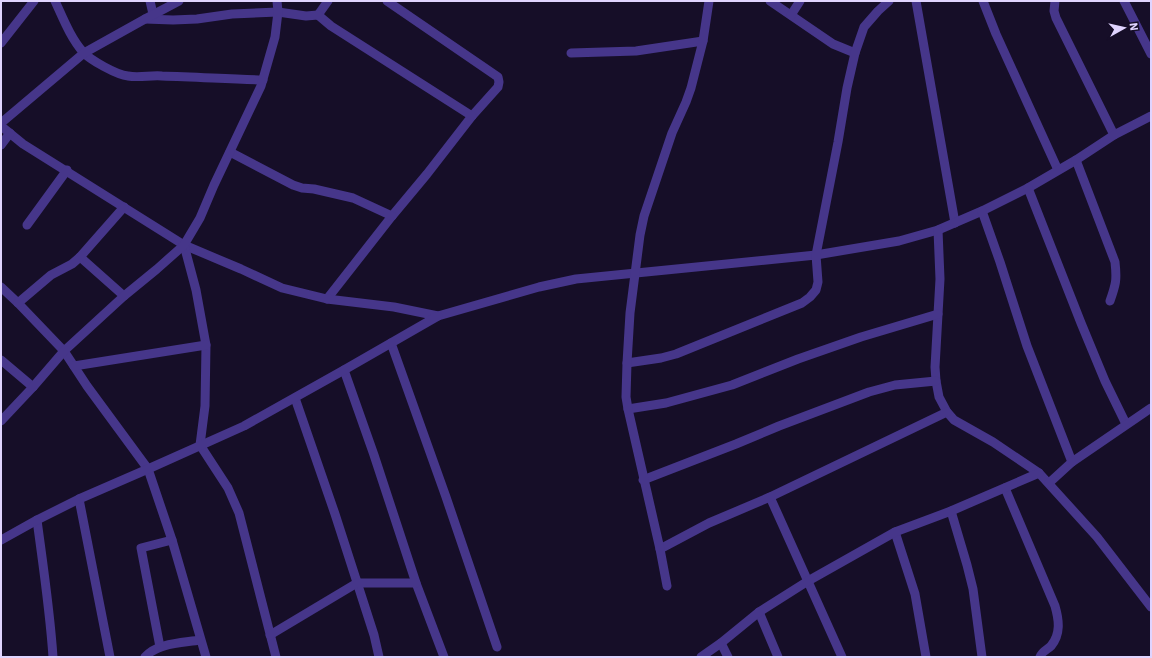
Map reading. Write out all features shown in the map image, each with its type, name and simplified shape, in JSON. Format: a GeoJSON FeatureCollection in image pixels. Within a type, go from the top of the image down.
{"type":"FeatureCollection","features":[{"type":"Feature","properties":{"kind":"street"},"geometry":{"type":"LineString","coordinates":[[1,42],[34,1]]}},
{"type":"Feature","properties":{"kind":"street"},"geometry":{"type":"LineString","coordinates":[[56,1],[70,34],[84,54],[119,74],[130,77],[160,76],[263,80]]}},
{"type":"Feature","properties":{"kind":"street"},"geometry":{"type":"LineString","coordinates":[[149,17],[150,1]]}},
{"type":"Feature","properties":{"kind":"street"},"geometry":{"type":"LineString","coordinates":[[179,1],[84,54],[1,125],[23,144],[67,170],[184,245],[282,288],[327,299],[394,307],[438,316]]}},
{"type":"Feature","properties":{"kind":"street"},"geometry":{"type":"LineString","coordinates":[[1,421],[33,388],[64,351],[124,296],[184,245],[200,218],[261,86],[275,37],[278,12],[277,1]]}},
{"type":"Feature","properties":{"kind":"street"},"geometry":{"type":"LineString","coordinates":[[318,15],[328,1]]}},
{"type":"Feature","properties":{"kind":"street"},"geometry":{"type":"LineString","coordinates":[[327,299],[472,116],[498,87],[498,77],[387,1]]}},
{"type":"Feature","properties":{"kind":"street"},"geometry":{"type":"LineString","coordinates":[[667,586],[628,409],[626,397],[627,363],[635,273],[644,216],[672,133],[691,88],[703,41],[709,1]]}},
{"type":"Feature","properties":{"kind":"street"},"geometry":{"type":"LineString","coordinates":[[770,1],[833,44],[855,53]]}},
{"type":"Feature","properties":{"kind":"street"},"geometry":{"type":"LineString","coordinates":[[792,15],[800,1]]}},
{"type":"Feature","properties":{"kind":"street"},"geometry":{"type":"LineString","coordinates":[[627,363],[661,358],[676,354],[802,303],[816,290],[818,282],[816,255],[847,88],[855,53],[864,27],[889,1]]}},
{"type":"Feature","properties":{"kind":"street"},"geometry":{"type":"LineString","coordinates":[[916,1],[955,222]]}},
{"type":"Feature","properties":{"kind":"street"},"geometry":{"type":"LineString","coordinates":[[983,1],[996,34],[1058,170]]}},
{"type":"Feature","properties":{"kind":"street"},"geometry":{"type":"LineString","coordinates":[[1055,1],[1054,11],[1056,18],[1114,135]]}},
{"type":"Feature","properties":{"kind":"street"},"geometry":{"type":"LineString","coordinates":[[1124,1],[1151,54]]}},
{"type":"Feature","properties":{"kind":"street"},"geometry":{"type":"LineString","coordinates":[[149,17],[181,20],[232,14],[278,12],[306,16],[318,15],[336,29],[472,116]]}},
{"type":"Feature","properties":{"kind":"street"},"geometry":{"type":"LineString","coordinates":[[571,53],[636,51],[703,41]]}},
{"type":"Feature","properties":{"kind":"street"},"geometry":{"type":"LineString","coordinates":[[1,540],[79,499],[244,426],[296,398],[438,316],[576,278],[816,255],[899,241],[938,230],[982,211],[1028,188],[1076,160],[1114,135],[1151,116]]}},
{"type":"Feature","properties":{"kind":"street"},"geometry":{"type":"LineString","coordinates":[[1,145],[10,133]]}},
{"type":"Feature","properties":{"kind":"street"},"geometry":{"type":"LineString","coordinates":[[230,152],[293,185],[302,188],[314,188],[353,198],[392,216]]}},
{"type":"Feature","properties":{"kind":"street"},"geometry":{"type":"LineString","coordinates":[[1076,160],[1115,262],[1116,284],[1110,301]]}},
{"type":"Feature","properties":{"kind":"street"},"geometry":{"type":"LineString","coordinates":[[27,225],[67,170]]}},
{"type":"Feature","properties":{"kind":"street"},"geometry":{"type":"LineString","coordinates":[[1028,188],[1105,381],[1126,424]]}},
{"type":"Feature","properties":{"kind":"street"},"geometry":{"type":"LineString","coordinates":[[18,303],[51,275],[72,264],[80,257],[124,207]]}},
{"type":"Feature","properties":{"kind":"street"},"geometry":{"type":"LineString","coordinates":[[982,211],[1027,346],[1072,462]]}},
{"type":"Feature","properties":{"kind":"street"},"geometry":{"type":"LineString","coordinates":[[938,230],[940,272],[936,381],[939,397],[947,412],[954,420],[999,446],[1039,473],[1097,536],[1151,608]]}},
{"type":"Feature","properties":{"kind":"street"},"geometry":{"type":"LineString","coordinates":[[184,245],[196,290],[206,345],[205,406],[200,445],[228,488],[239,513],[276,657]]}},
{"type":"Feature","properties":{"kind":"street"},"geometry":{"type":"LineString","coordinates":[[80,257],[124,296]]}},
{"type":"Feature","properties":{"kind":"street"},"geometry":{"type":"LineString","coordinates":[[1,287],[64,351],[87,386],[148,469],[172,540],[206,657]]}},
{"type":"Feature","properties":{"kind":"street"},"geometry":{"type":"LineString","coordinates":[[628,409],[666,403],[732,385],[798,359],[847,342],[938,314]]}},
{"type":"Feature","properties":{"kind":"street"},"geometry":{"type":"LineString","coordinates":[[391,343],[444,490],[497,647]]}},
{"type":"Feature","properties":{"kind":"street"},"geometry":{"type":"LineString","coordinates":[[74,366],[206,345]]}},
{"type":"Feature","properties":{"kind":"street"},"geometry":{"type":"LineString","coordinates":[[1,360],[33,388]]}},
{"type":"Feature","properties":{"kind":"street"},"geometry":{"type":"LineString","coordinates":[[344,370],[374,455],[416,583],[444,657]]}},
{"type":"Feature","properties":{"kind":"street"},"geometry":{"type":"LineString","coordinates":[[643,480],[869,392],[895,385],[936,381]]}},
{"type":"Feature","properties":{"kind":"street"},"geometry":{"type":"LineString","coordinates":[[296,398],[374,635],[379,657]]}},
{"type":"Feature","properties":{"kind":"street"},"geometry":{"type":"LineString","coordinates":[[1049,483],[1072,462],[1151,408]]}},
{"type":"Feature","properties":{"kind":"street"},"geometry":{"type":"LineString","coordinates":[[660,549],[709,523],[770,497],[947,412]]}},
{"type":"Feature","properties":{"kind":"street"},"geometry":{"type":"LineString","coordinates":[[701,657],[721,643],[758,612],[808,581],[895,532],[951,511],[1039,473]]}},
{"type":"Feature","properties":{"kind":"street"},"geometry":{"type":"LineString","coordinates":[[1005,488],[1055,606],[1058,618],[1057,635],[1052,644],[1040,655],[1040,657]]}},
{"type":"Feature","properties":{"kind":"street"},"geometry":{"type":"LineString","coordinates":[[770,497],[842,657]]}},
{"type":"Feature","properties":{"kind":"street"},"geometry":{"type":"LineString","coordinates":[[79,499],[110,657]]}},
{"type":"Feature","properties":{"kind":"street"},"geometry":{"type":"LineString","coordinates":[[951,511],[973,589],[982,657]]}},
{"type":"Feature","properties":{"kind":"street"},"geometry":{"type":"LineString","coordinates":[[37,520],[53,657]]}},
{"type":"Feature","properties":{"kind":"street"},"geometry":{"type":"LineString","coordinates":[[895,532],[915,594],[926,657]]}},
{"type":"Feature","properties":{"kind":"street"},"geometry":{"type":"LineString","coordinates":[[160,647],[141,548],[172,540]]}},
{"type":"Feature","properties":{"kind":"street"},"geometry":{"type":"LineString","coordinates":[[270,635],[357,583],[416,583]]}},
{"type":"Feature","properties":{"kind":"street"},"geometry":{"type":"LineString","coordinates":[[758,612],[778,657]]}},
{"type":"Feature","properties":{"kind":"street"},"geometry":{"type":"LineString","coordinates":[[145,657],[152,650],[160,647],[200,640]]}},
{"type":"Feature","properties":{"kind":"street"},"geometry":{"type":"LineString","coordinates":[[721,643],[728,657]]}}]}
